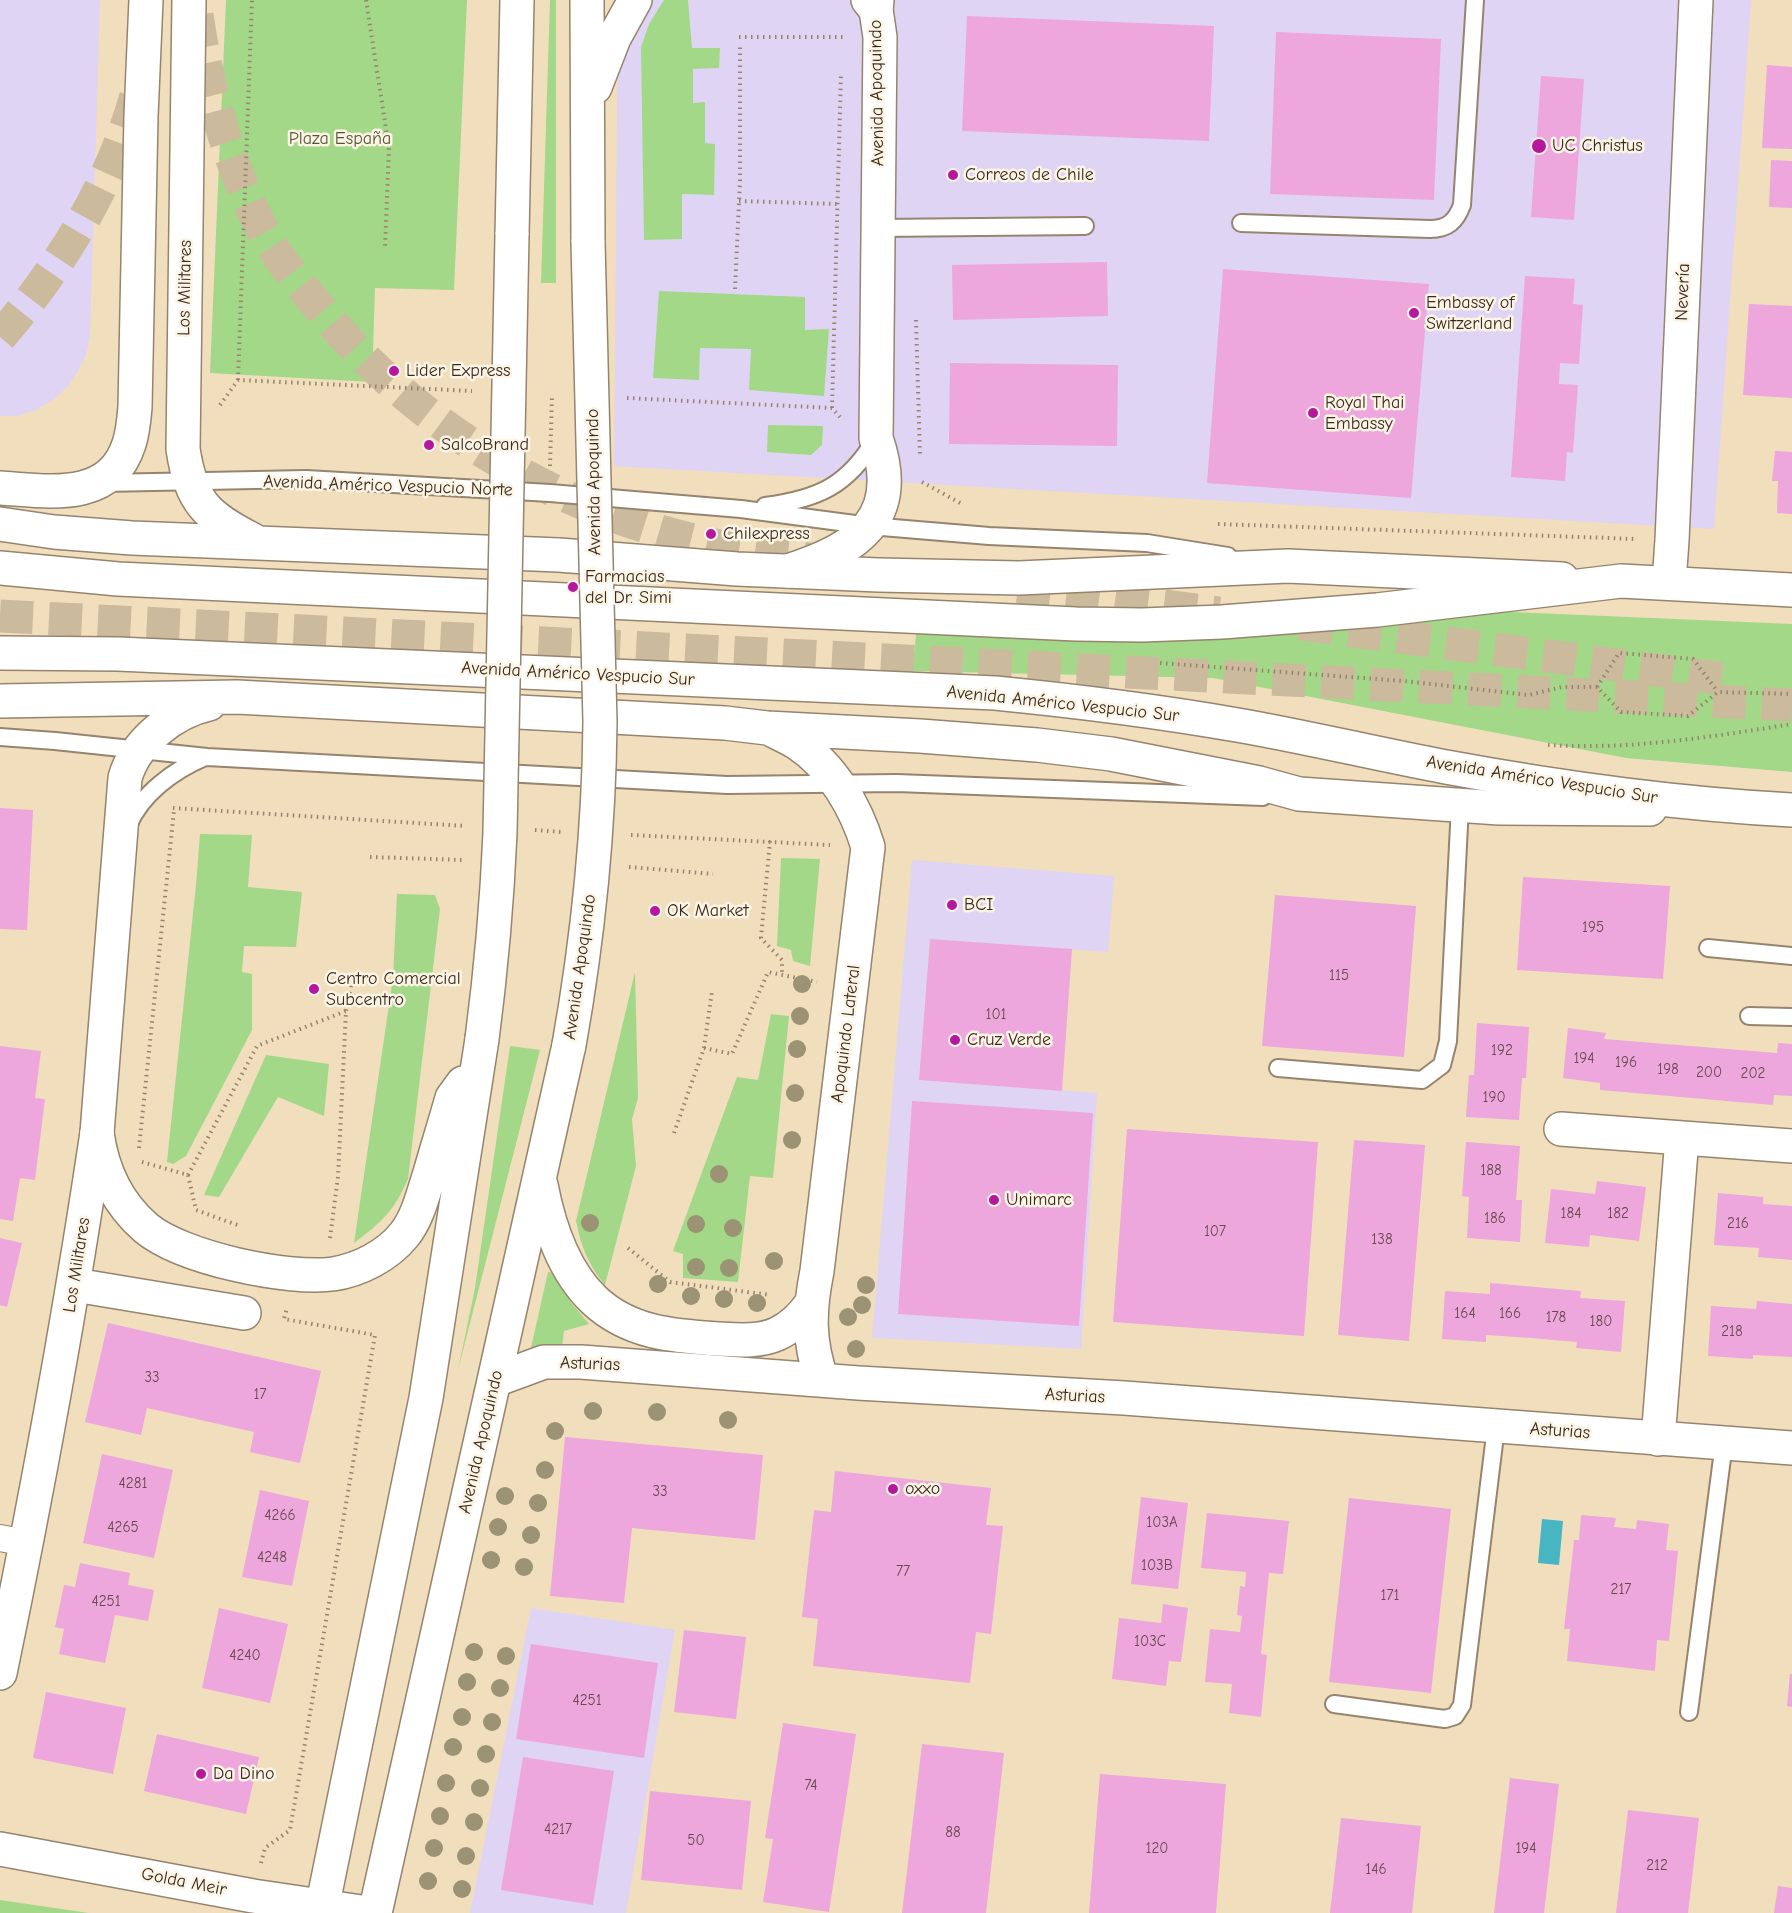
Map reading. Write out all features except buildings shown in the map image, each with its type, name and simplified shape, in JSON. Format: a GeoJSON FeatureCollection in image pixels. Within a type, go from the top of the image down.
{"type":"FeatureCollection","features":[{"type":"Feature","properties":{"kind":"main road"},"geometry":{"type":"LineString","coordinates":[[97,483],[108,475],[124,455],[129,443],[135,407],[141,116],[146,0]]}},
{"type":"Feature","properties":{"kind":"main road","name":"Los Militares"},"geometry":{"type":"LineString","coordinates":[[189,0],[183,449],[189,482],[196,498],[206,510],[237,532],[258,542]]}},
{"type":"Feature","properties":{"kind":"main road"},"geometry":{"type":"LineString","coordinates":[[322,1909],[426,1398],[479,1052],[497,905],[517,0]]}},
{"type":"Feature","properties":{"kind":"main road","name":"Avenida Apoquindo"},"geometry":{"type":"LineString","coordinates":[[375,1913],[569,1045],[590,907],[600,769],[600,722],[588,242],[587,0]]}},
{"type":"Feature","properties":{"kind":"main road"},"geometry":{"type":"LineString","coordinates":[[588,115],[598,76],[614,38],[635,0]]}},
{"type":"Feature","properties":{"kind":"main road","name":"Nevería"},"geometry":{"type":"LineString","coordinates":[[1669,583],[1696,0]]}},
{"type":"Feature","properties":{"kind":"main road","name":"Avenida Apoquindo"},"geometry":{"type":"LineString","coordinates":[[788,571],[813,564],[846,548],[870,526],[878,511],[885,476],[876,438],[879,37],[874,3]]}},
{"type":"Feature","properties":{"kind":"main road","name":"Avenida Américo Vespucio Norte"},"geometry":{"type":"LineString","coordinates":[[0,488],[69,492],[97,483]]}},
{"type":"Feature","properties":{"kind":"main road"},"geometry":{"type":"LineString","coordinates":[[0,524],[54,532],[132,538],[559,555],[737,569],[935,577],[1019,578],[1288,566],[1792,590]]}},
{"type":"Feature","properties":{"kind":"main road"},"geometry":{"type":"LineString","coordinates":[[0,568],[118,579],[1076,624],[1142,625],[1222,622],[1377,610],[1621,581]]}},
{"type":"Feature","properties":{"kind":"main road","name":"Avenida Américo Vespucio Sur"},"geometry":{"type":"LineString","coordinates":[[0,653],[118,654],[364,664],[983,693],[1059,699],[1239,725],[1508,777],[1719,806]]}},
{"type":"Feature","properties":{"kind":"main road"},"geometry":{"type":"LineString","coordinates":[[0,701],[237,698]]}},
{"type":"Feature","properties":{"kind":"main road","name":"Los Militares"},"geometry":{"type":"LineString","coordinates":[[0,1673],[14,1541],[75,1285],[97,1133],[124,778],[129,762],[139,749],[170,721],[197,706],[237,698]]}},
{"type":"Feature","properties":{"kind":"main road","name":"Avenida Américo Vespucio Sur"},"geometry":{"type":"LineString","coordinates":[[237,698],[725,723],[767,728],[1036,745],[1111,754],[1259,783],[1299,794],[1460,806],[1583,809],[1719,806],[1792,810]]}},
{"type":"Feature","properties":{"kind":"main road","name":"Apoquindo Lateral"},"geometry":{"type":"LineString","coordinates":[[767,728],[798,743],[837,783],[862,826],[868,847],[819,1260],[811,1304],[810,1326],[813,1348],[822,1380]]}},
{"type":"Feature","properties":{"kind":"main road"},"geometry":{"type":"LineString","coordinates":[[97,1133],[100,1154],[107,1175],[130,1212],[147,1229],[168,1242],[190,1252],[228,1262],[294,1274],[335,1274],[381,1256],[404,1235],[418,1212],[452,1098],[479,1052]]}},
{"type":"Feature","properties":{"kind":"main road"},"geometry":{"type":"LineString","coordinates":[[1561,1129],[1792,1146]]}},
{"type":"Feature","properties":{"kind":"main road"},"geometry":{"type":"LineString","coordinates":[[1658,1439],[1682,1138]]}},
{"type":"Feature","properties":{"kind":"main road"},"geometry":{"type":"LineString","coordinates":[[539,1177],[554,1235],[578,1281],[603,1308],[635,1326],[656,1333],[678,1336],[759,1339],[791,1327],[811,1304]]}},
{"type":"Feature","properties":{"kind":"main road"},"geometry":{"type":"LineString","coordinates":[[75,1285],[244,1313]]}},
{"type":"Feature","properties":{"kind":"main road","name":"Asturias"},"geometry":{"type":"LineString","coordinates":[[495,1380],[544,1362],[562,1362],[1124,1398],[1792,1448]]}},
{"type":"Feature","properties":{"kind":"main road","name":"Golda Meir"},"geometry":{"type":"LineString","coordinates":[[0,1849],[322,1909],[368,1913]]}},
{"type":"Feature","properties":{"kind":"lane"},"geometry":{"type":"LineString","coordinates":[[1241,223],[1430,229],[1440,229],[1450,225],[1458,216],[1462,205],[1474,0]]}},
{"type":"Feature","properties":{"kind":"lane"},"geometry":{"type":"LineString","coordinates":[[878,228],[1085,226]]}},
{"type":"Feature","properties":{"kind":"lane"},"geometry":{"type":"LineString","coordinates":[[741,509],[792,502],[815,496],[835,485],[851,472],[865,456],[876,438]]}},
{"type":"Feature","properties":{"kind":"lane","name":"Avenida Américo Vespucio Norte"},"geometry":{"type":"LineString","coordinates":[[97,483],[306,479],[550,492],[741,509]]}},
{"type":"Feature","properties":{"kind":"lane"},"geometry":{"type":"LineString","coordinates":[[741,509],[870,526],[989,536],[1147,543],[1288,566]]}},
{"type":"Feature","properties":{"kind":"lane"},"geometry":{"type":"LineString","coordinates":[[0,737],[207,757]]}},
{"type":"Feature","properties":{"kind":"lane","name":"Avenida Américo Vespucio Sur"},"geometry":{"type":"LineString","coordinates":[[207,757],[727,785],[897,783],[1262,797],[1299,794]]}},
{"type":"Feature","properties":{"kind":"lane","name":"Los Militares"},"geometry":{"type":"LineString","coordinates":[[118,852],[131,819],[144,800],[188,764],[207,757]]}},
{"type":"Feature","properties":{"kind":"lane"},"geometry":{"type":"LineString","coordinates":[[1278,1068],[1422,1080],[1442,1065],[1448,1041],[1460,806]]}},
{"type":"Feature","properties":{"kind":"lane"},"geometry":{"type":"LineString","coordinates":[[1708,948],[1792,956]]}},
{"type":"Feature","properties":{"kind":"lane"},"geometry":{"type":"LineString","coordinates":[[1749,1016],[1792,1017]]}},
{"type":"Feature","properties":{"kind":"lane"},"geometry":{"type":"LineString","coordinates":[[1334,1704],[1445,1719],[1455,1716],[1462,1705],[1496,1426]]}},
{"type":"Feature","properties":{"kind":"lane"},"geometry":{"type":"LineString","coordinates":[[1689,1712],[1724,1443]]}},
{"type":"Feature","properties":{"kind":"path"},"geometry":{"type":"LineString","coordinates":[[238,380],[252,0]]}},
{"type":"Feature","properties":{"kind":"path"},"geometry":{"type":"LineString","coordinates":[[366,0],[389,148],[385,248]]}},
{"type":"Feature","properties":{"kind":"path"},"geometry":{"type":"LineString","coordinates":[[735,290],[739,201],[740,47]]}},
{"type":"Feature","properties":{"kind":"path"},"geometry":{"type":"LineString","coordinates":[[832,408],[841,73]]}},
{"type":"Feature","properties":{"kind":"path"},"geometry":{"type":"LineString","coordinates":[[739,201],[837,204]]}},
{"type":"Feature","properties":{"kind":"path"},"geometry":{"type":"LineString","coordinates":[[550,456],[552,395]]}},
{"type":"Feature","properties":{"kind":"path"},"geometry":{"type":"LineString","coordinates":[[918,428],[920,461]]}},
{"type":"Feature","properties":{"kind":"path"},"geometry":{"type":"LineString","coordinates":[[921,472],[922,483],[968,507]]}},
{"type":"Feature","properties":{"kind":"path"},"geometry":{"type":"LineString","coordinates":[[1213,524],[1672,540]]}},
{"type":"Feature","properties":{"kind":"path"},"geometry":{"type":"LineString","coordinates":[[1597,687],[1619,653],[1693,659],[1718,692]]}},
{"type":"Feature","properties":{"kind":"path"},"geometry":{"type":"LineString","coordinates":[[139,1149],[174,809]]}},
{"type":"Feature","properties":{"kind":"path"},"geometry":{"type":"LineString","coordinates":[[770,841],[761,938],[782,960],[782,975]]}},
{"type":"Feature","properties":{"kind":"path"},"geometry":{"type":"LineString","coordinates":[[370,857],[469,860]]}},
{"type":"Feature","properties":{"kind":"path"},"geometry":{"type":"LineString","coordinates":[[624,867],[713,874]]}},
{"type":"Feature","properties":{"kind":"path"},"geometry":{"type":"LineString","coordinates":[[329,1244],[338,1177],[346,1011],[354,970]]}},
{"type":"Feature","properties":{"kind":"path"},"geometry":{"type":"LineString","coordinates":[[705,1048],[732,1054],[768,972],[817,981]]}},
{"type":"Feature","properties":{"kind":"path"},"geometry":{"type":"LineString","coordinates":[[674,1133],[705,1048],[712,991]]}},
{"type":"Feature","properties":{"kind":"path"},"geometry":{"type":"LineString","coordinates":[[248,1229],[196,1210],[188,1175],[256,1046],[346,1011]]}},
{"type":"Feature","properties":{"kind":"path"},"geometry":{"type":"LineString","coordinates":[[138,1160],[188,1175]]}},
{"type":"Feature","properties":{"kind":"path"},"geometry":{"type":"LineString","coordinates":[[253,1896],[265,1848],[290,1830],[375,1335],[284,1319],[294,1274]]}},
{"type":"Feature","properties":{"kind":"shaded area"},"geometry":{"type":"Polygon","coordinates":[[[0,0],[100,0],[90,337],[86,355],[68,386],[53,400],[36,410],[17,416],[0,416],[0,0]]]}},
{"type":"Feature","properties":{"kind":"shaded area"},"geometry":{"type":"Polygon","coordinates":[[[618,0],[1751,0],[1714,529],[614,466],[618,0]]]}},
{"type":"Feature","properties":{"kind":"shaded area"},"geometry":{"type":"Polygon","coordinates":[[[912,860],[1114,876],[1108,952],[930,939],[919,1080],[1097,1093],[1081,1349],[872,1338],[912,860]]]}},
{"type":"Feature","properties":{"kind":"shaded area"},"geometry":{"type":"Polygon","coordinates":[[[531,1608],[675,1630],[626,1913],[470,1913],[531,1608]]]}},
{"type":"Feature","properties":{"kind":"green space","name":"Plaza España"},"geometry":{"type":"Polygon","coordinates":[[[226,0],[467,0],[454,290],[375,288],[372,382],[210,373],[226,0]]]}},
{"type":"Feature","properties":{"kind":"green space"},"geometry":{"type":"Polygon","coordinates":[[[550,0],[556,0],[556,283],[541,283],[550,0]]]}},
{"type":"Feature","properties":{"kind":"green space"},"geometry":{"type":"Polygon","coordinates":[[[664,0],[688,0],[692,48],[720,48],[719,68],[693,69],[693,103],[705,102],[705,143],[715,144],[714,195],[682,194],[682,239],[644,240],[641,47],[649,24],[664,0]]]}},
{"type":"Feature","properties":{"kind":"green space"},"geometry":{"type":"Polygon","coordinates":[[[659,291],[805,297],[805,330],[829,329],[824,396],[749,390],[751,349],[700,348],[699,380],[653,378],[659,291]]]}},
{"type":"Feature","properties":{"kind":"green space"},"geometry":{"type":"Polygon","coordinates":[[[768,425],[823,426],[822,445],[811,455],[767,452],[768,425]]]}},
{"type":"Feature","properties":{"kind":"green space"},"geometry":{"type":"Polygon","coordinates":[[[1371,606],[1792,624],[1792,772],[1626,758],[1213,678],[912,671],[917,627],[1371,606]]]}},
{"type":"Feature","properties":{"kind":"green space"},"geometry":{"type":"Polygon","coordinates":[[[200,834],[252,835],[248,887],[302,892],[296,947],[244,946],[242,972],[252,974],[252,1030],[186,1156],[173,1164],[167,1162],[200,834]]]}},
{"type":"Feature","properties":{"kind":"green space"},"geometry":{"type":"Polygon","coordinates":[[[781,858],[820,859],[810,966],[793,961],[791,950],[777,946],[781,858]]]}},
{"type":"Feature","properties":{"kind":"green space"},"geometry":{"type":"Polygon","coordinates":[[[397,894],[435,895],[440,909],[408,1179],[398,1200],[386,1215],[354,1243],[393,978],[397,894]]]}},
{"type":"Feature","properties":{"kind":"green space"},"geometry":{"type":"Polygon","coordinates":[[[635,972],[638,1098],[632,1119],[636,1166],[605,1285],[586,1255],[576,1221],[635,972]]]}},
{"type":"Feature","properties":{"kind":"green space"},"geometry":{"type":"Polygon","coordinates":[[[771,1014],[789,1016],[773,1178],[750,1176],[738,1282],[683,1278],[683,1254],[673,1251],[737,1077],[758,1080],[771,1014]]]}},
{"type":"Feature","properties":{"kind":"green space"},"geometry":{"type":"Polygon","coordinates":[[[510,1046],[540,1050],[458,1370],[475,1288],[510,1046]]]}},
{"type":"Feature","properties":{"kind":"green space"},"geometry":{"type":"Polygon","coordinates":[[[266,1055],[329,1064],[324,1116],[278,1097],[219,1197],[204,1195],[266,1055]]]}},
{"type":"Feature","properties":{"kind":"green space"},"geometry":{"type":"Polygon","coordinates":[[[548,1272],[556,1273],[570,1301],[589,1324],[564,1331],[562,1347],[531,1348],[548,1272]]]}},
{"type":"Feature","properties":{"kind":"green space"},"geometry":{"type":"Polygon","coordinates":[[[0,1900],[89,1913],[0,1913],[0,1900]]]}},
{"type":"Feature","properties":{"kind":"water"},"geometry":{"type":"Polygon","coordinates":[[[1542,1519],[1563,1521],[1559,1565],[1538,1563],[1542,1519]]]}},
{"type":"Feature","properties":{"kind":"tunnel"},"geometry":{"type":"LineString","coordinates":[[197,15],[207,71],[221,126],[239,179],[263,231],[283,262],[322,311],[359,352],[399,390],[443,424],[489,455],[537,482],[588,505],[640,525],[707,543],[809,559]]}},
{"type":"Feature","properties":{"kind":"tunnel"},"geometry":{"type":"LineString","coordinates":[[0,337],[44,281],[83,221],[114,157],[138,89]]}},
{"type":"Feature","properties":{"kind":"tunnel"},"geometry":{"type":"LineString","coordinates":[[1018,587],[1219,613]]}},
{"type":"Feature","properties":{"kind":"tunnel"},"geometry":{"type":"LineString","coordinates":[[0,616],[1792,705]]}},
{"type":"Feature","properties":{"kind":"tunnel"},"geometry":{"type":"LineString","coordinates":[[1300,624],[1733,680]]}},
{"type":"Feature","properties":{"kind":"place","name":"UC Christus"},"geometry":{"type":"Point","coordinates":[1539,146]}},
{"type":"Feature","properties":{"kind":"place","name":"Correos de Chile"},"geometry":{"type":"Point","coordinates":[953,175]}},
{"type":"Feature","properties":{"kind":"place","name":"Embassy of Switzerland"},"geometry":{"type":"Point","coordinates":[1414,313]}},
{"type":"Feature","properties":{"kind":"place","name":"Lider Express"},"geometry":{"type":"Point","coordinates":[394,371]}},
{"type":"Feature","properties":{"kind":"place","name":"Royal Thai Embassy"},"geometry":{"type":"Point","coordinates":[1313,413]}},
{"type":"Feature","properties":{"kind":"place","name":"SalcoBrand"},"geometry":{"type":"Point","coordinates":[429,445]}},
{"type":"Feature","properties":{"kind":"place","name":"Chilexpress"},"geometry":{"type":"Point","coordinates":[711,534]}},
{"type":"Feature","properties":{"kind":"place","name":"Farmacias del Dr. Simi"},"geometry":{"type":"Point","coordinates":[573,587]}},
{"type":"Feature","properties":{"kind":"place","name":"BCI"},"geometry":{"type":"Point","coordinates":[952,905]}},
{"type":"Feature","properties":{"kind":"place","name":"OK Market"},"geometry":{"type":"Point","coordinates":[655,911]}},
{"type":"Feature","properties":{"kind":"place","name":"Centro Comercial Subcentro"},"geometry":{"type":"Point","coordinates":[314,989]}},
{"type":"Feature","properties":{"kind":"place","name":"Cruz Verde"},"geometry":{"type":"Point","coordinates":[955,1040]}},
{"type":"Feature","properties":{"kind":"place","name":"Unimarc"},"geometry":{"type":"Point","coordinates":[994,1200]}},
{"type":"Feature","properties":{"kind":"place","name":"oxxo"},"geometry":{"type":"Point","coordinates":[893,1489]}},
{"type":"Feature","properties":{"kind":"place","name":"Da Dino"},"geometry":{"type":"Point","coordinates":[201,1774]}}]}
